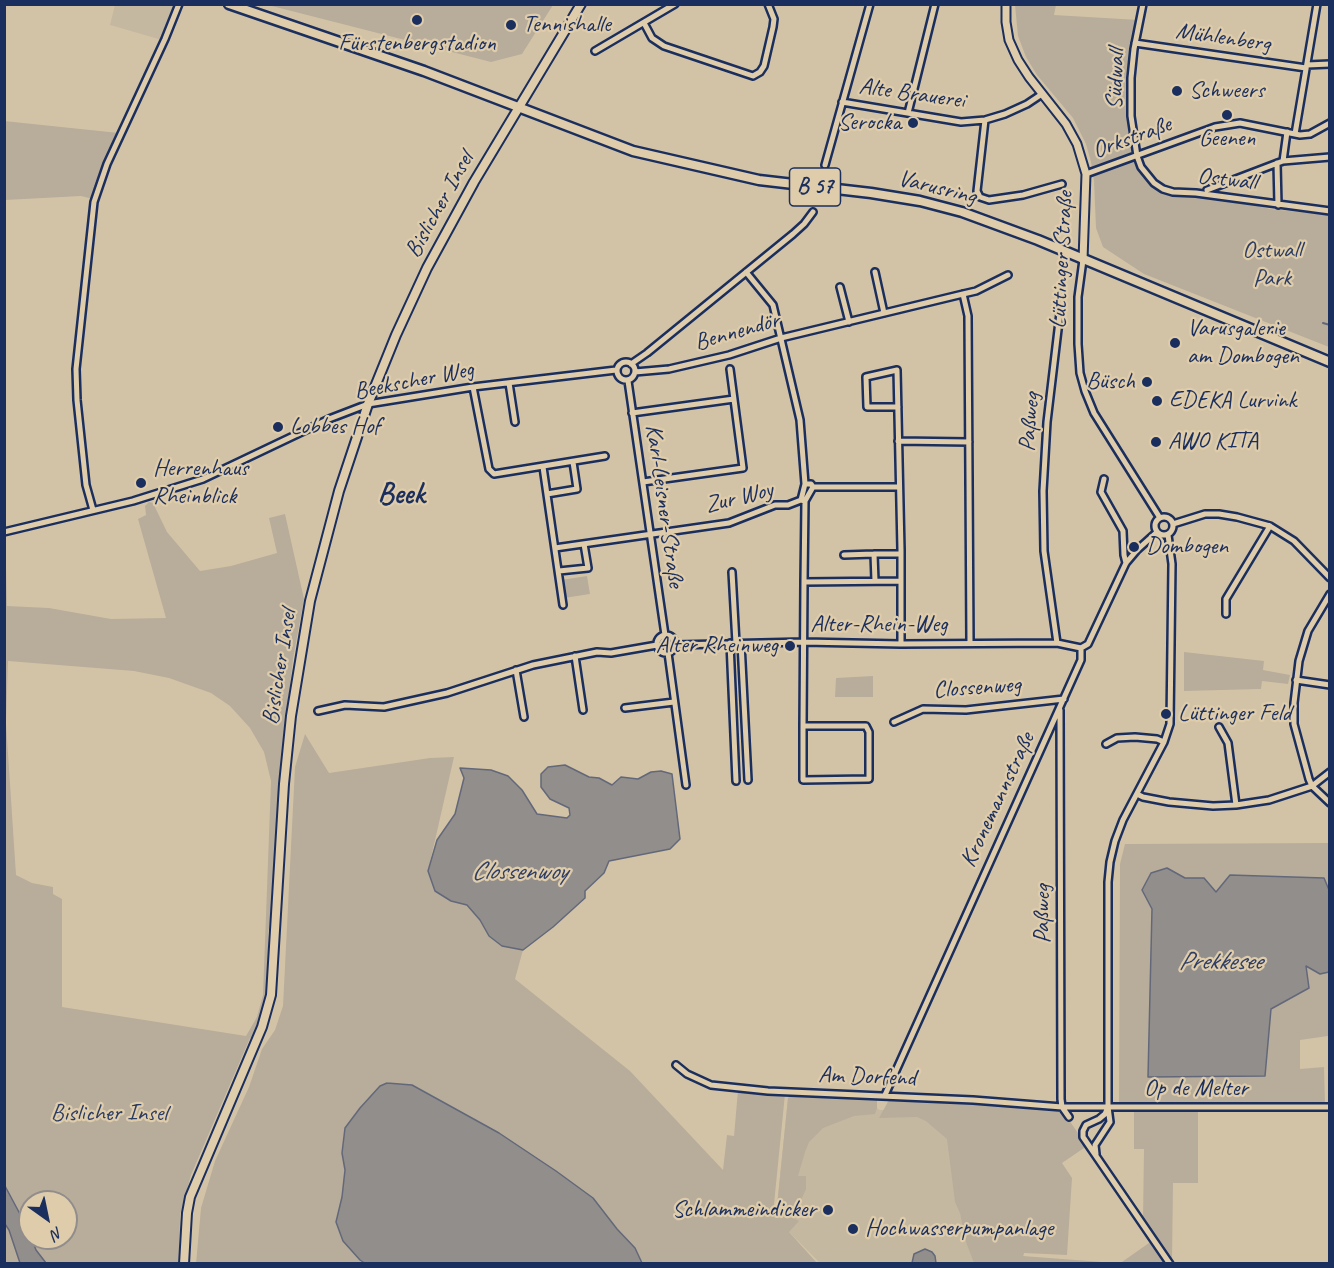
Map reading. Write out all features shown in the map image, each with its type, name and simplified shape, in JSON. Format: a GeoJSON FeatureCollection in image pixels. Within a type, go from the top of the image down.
{"type":"FeatureCollection","features":[{"type":"Feature","properties":{"kind":"main road","name":"B 57"},"geometry":{"type":"LineString","coordinates":[[229,4],[519,106]]}},
{"type":"Feature","properties":{"kind":"main road","name":"Bislicher Insel"},"geometry":{"type":"LineString","coordinates":[[184,1263],[190,1197],[262,1027],[271,994],[284,784],[299,659],[324,545],[339,492],[368,404],[427,268],[469,190],[581,4]]}},
{"type":"Feature","properties":{"kind":"main road","name":"Varusring"},"geometry":{"type":"LineString","coordinates":[[519,106],[633,151],[731,175],[871,193],[920,201],[962,212],[1038,240],[1329,362]]}},
{"type":"Feature","properties":{"kind":"street"},"geometry":{"type":"LineString","coordinates":[[93,510],[86,485],[76,369],[94,202],[111,153],[179,4]]}},
{"type":"Feature","properties":{"kind":"street"},"geometry":{"type":"LineString","coordinates":[[595,51],[675,4]]}},
{"type":"Feature","properties":{"kind":"street"},"geometry":{"type":"LineString","coordinates":[[644,23],[652,38],[663,46],[753,76],[764,66],[773,27],[774,19],[768,4]]}},
{"type":"Feature","properties":{"kind":"street"},"geometry":{"type":"LineString","coordinates":[[825,165],[870,4]]}},
{"type":"Feature","properties":{"kind":"street"},"geometry":{"type":"LineString","coordinates":[[908,113],[935,4]]}},
{"type":"Feature","properties":{"kind":"street","name":"Lüttinger Straße"},"geometry":{"type":"LineString","coordinates":[[1006,4],[1009,40],[1018,60],[1066,124],[1077,144],[1086,174],[1083,260],[1078,297],[1080,373],[1085,392],[1094,413],[1160,518]]}},
{"type":"Feature","properties":{"kind":"street","name":"Südwall"},"geometry":{"type":"LineString","coordinates":[[1137,156],[1131,116],[1131,78],[1143,4]]}},
{"type":"Feature","properties":{"kind":"street"},"geometry":{"type":"LineString","coordinates":[[1317,4],[1295,134],[1310,134],[1329,123]]}},
{"type":"Feature","properties":{"kind":"street","name":"Mühlenberg"},"geometry":{"type":"LineString","coordinates":[[1135,43],[1306,66],[1329,64]]}},
{"type":"Feature","properties":{"kind":"street","name":"Alte Brauerei"},"geometry":{"type":"LineString","coordinates":[[842,102],[961,122],[985,120],[1018,109],[1042,94]]}},
{"type":"Feature","properties":{"kind":"street"},"geometry":{"type":"LineString","coordinates":[[985,120],[976,191],[980,197],[989,200],[1023,195],[1062,184]]}},
{"type":"Feature","properties":{"kind":"street","name":"Orkstraße"},"geometry":{"type":"LineString","coordinates":[[1086,174],[1223,125],[1240,123],[1295,134]]}},
{"type":"Feature","properties":{"kind":"street"},"geometry":{"type":"LineString","coordinates":[[1278,205],[1280,162],[1287,132]]}},
{"type":"Feature","properties":{"kind":"street","name":"Ostwall"},"geometry":{"type":"LineString","coordinates":[[1137,156],[1146,175],[1163,189],[1173,192],[1329,211]]}},
{"type":"Feature","properties":{"kind":"street"},"geometry":{"type":"LineString","coordinates":[[1207,190],[1280,162],[1329,158]]}},
{"type":"Feature","properties":{"kind":"street"},"geometry":{"type":"LineString","coordinates":[[631,364],[635,372],[633,378],[628,381],[622,380],[616,370],[622,363],[631,364],[647,353],[793,234],[813,212]]}},
{"type":"Feature","properties":{"kind":"street"},"geometry":{"type":"LineString","coordinates":[[746,272],[773,305],[800,420],[805,484],[803,500],[804,582],[804,642],[803,726],[803,780],[869,779],[869,732],[866,726],[803,726]]}},
{"type":"Feature","properties":{"kind":"street"},"geometry":{"type":"LineString","coordinates":[[875,272],[885,313]]}},
{"type":"Feature","properties":{"kind":"street","name":"Bennendör"},"geometry":{"type":"LineString","coordinates":[[635,372],[669,369],[781,338],[976,291],[1008,275]]}},
{"type":"Feature","properties":{"kind":"street"},"geometry":{"type":"LineString","coordinates":[[840,287],[849,322]]}},
{"type":"Feature","properties":{"kind":"street"},"geometry":{"type":"LineString","coordinates":[[963,294],[968,316],[970,643]]}},
{"type":"Feature","properties":{"kind":"street","name":"Paßweg"},"geometry":{"type":"LineString","coordinates":[[1057,643],[1044,551],[1043,520],[1047,422],[1060,313]]}},
{"type":"Feature","properties":{"kind":"street"},"geometry":{"type":"LineString","coordinates":[[643,482],[743,468],[730,369]]}},
{"type":"Feature","properties":{"kind":"street","name":"Beekscher Weg"},"geometry":{"type":"LineString","coordinates":[[4,532],[133,501],[203,479],[329,419],[368,404],[473,387],[616,370]]}},
{"type":"Feature","properties":{"kind":"street"},"geometry":{"type":"LineString","coordinates":[[898,407],[867,407],[866,377],[897,370],[898,407],[898,441],[901,554],[901,644]]}},
{"type":"Feature","properties":{"kind":"street","name":"Karl-Leisner-Straße"},"geometry":{"type":"LineString","coordinates":[[628,381],[665,635]]}},
{"type":"Feature","properties":{"kind":"street"},"geometry":{"type":"LineString","coordinates":[[509,383],[515,422]]}},
{"type":"Feature","properties":{"kind":"street"},"geometry":{"type":"LineString","coordinates":[[473,387],[489,470],[494,474],[605,456]]}},
{"type":"Feature","properties":{"kind":"street"},"geometry":{"type":"LineString","coordinates":[[632,412],[734,399]]}},
{"type":"Feature","properties":{"kind":"street"},"geometry":{"type":"LineString","coordinates":[[898,441],[969,441]]}},
{"type":"Feature","properties":{"kind":"street"},"geometry":{"type":"LineString","coordinates":[[547,494],[576,489],[573,462]]}},
{"type":"Feature","properties":{"kind":"street"},"geometry":{"type":"LineString","coordinates":[[543,467],[563,605]]}},
{"type":"Feature","properties":{"kind":"street"},"geometry":{"type":"LineString","coordinates":[[1104,479],[1101,492],[1123,531],[1126,563]]}},
{"type":"Feature","properties":{"kind":"street"},"geometry":{"type":"LineString","coordinates":[[805,484],[811,484],[813,487],[899,487]]}},
{"type":"Feature","properties":{"kind":"street"},"geometry":{"type":"LineString","coordinates":[[803,500],[813,487]]}},
{"type":"Feature","properties":{"kind":"street","name":"Zur Woy"},"geometry":{"type":"LineString","coordinates":[[555,548],[729,523],[775,505],[803,500]]}},
{"type":"Feature","properties":{"kind":"street"},"geometry":{"type":"LineString","coordinates":[[1173,524],[1205,514],[1219,514],[1237,516],[1270,526],[1294,541],[1329,578]]}},
{"type":"Feature","properties":{"kind":"street"},"geometry":{"type":"LineString","coordinates":[[1160,518],[1169,519],[1173,524],[1173,529],[1168,535],[1162,536],[1156,532],[1155,527],[1160,518]]}},
{"type":"Feature","properties":{"kind":"street"},"geometry":{"type":"LineString","coordinates":[[1226,614],[1226,599],[1270,526]]}},
{"type":"Feature","properties":{"kind":"street","name":"Kronemannstraße"},"geometry":{"type":"LineString","coordinates":[[885,1095],[1064,699],[1081,660],[1081,648],[1088,644],[1126,563],[1156,532]]}},
{"type":"Feature","properties":{"kind":"street"},"geometry":{"type":"LineString","coordinates":[[1096,1154],[1095,1145],[1110,1122],[1108,1107],[1108,882],[1115,841],[1123,820],[1164,742],[1170,724],[1172,564],[1168,535]]}},
{"type":"Feature","properties":{"kind":"street"},"geometry":{"type":"LineString","coordinates":[[559,571],[588,568],[584,544]]}},
{"type":"Feature","properties":{"kind":"street"},"geometry":{"type":"LineString","coordinates":[[874,554],[875,581]]}},
{"type":"Feature","properties":{"kind":"street"},"geometry":{"type":"LineString","coordinates":[[844,555],[901,554]]}},
{"type":"Feature","properties":{"kind":"street"},"geometry":{"type":"LineString","coordinates":[[732,572],[748,780]]}},
{"type":"Feature","properties":{"kind":"street"},"geometry":{"type":"LineString","coordinates":[[804,582],[901,581]]}},
{"type":"Feature","properties":{"kind":"street"},"geometry":{"type":"LineString","coordinates":[[1329,594],[1308,631],[1296,680],[1294,724],[1302,759],[1312,786],[1329,803]]}},
{"type":"Feature","properties":{"kind":"street"},"geometry":{"type":"LineString","coordinates":[[665,635],[672,638],[675,645],[673,651],[668,653],[662,652],[657,645],[660,638],[665,635]]}},
{"type":"Feature","properties":{"kind":"street","name":"Alter-Rhein-Weg"},"geometry":{"type":"LineString","coordinates":[[675,645],[804,642],[1057,643],[1081,648]]}},
{"type":"Feature","properties":{"kind":"street"},"geometry":{"type":"LineString","coordinates":[[736,643],[736,781]]}},
{"type":"Feature","properties":{"kind":"street"},"geometry":{"type":"LineString","coordinates":[[318,711],[345,705],[384,707],[447,693],[533,665],[597,652],[611,653],[657,645]]}},
{"type":"Feature","properties":{"kind":"street"},"geometry":{"type":"LineString","coordinates":[[668,653],[686,784]]}},
{"type":"Feature","properties":{"kind":"street"},"geometry":{"type":"LineString","coordinates":[[575,656],[583,710]]}},
{"type":"Feature","properties":{"kind":"street"},"geometry":{"type":"LineString","coordinates":[[516,670],[524,717]]}},
{"type":"Feature","properties":{"kind":"street"},"geometry":{"type":"LineString","coordinates":[[1296,680],[1329,685]]}},
{"type":"Feature","properties":{"kind":"street","name":"Clossenweg"},"geometry":{"type":"LineString","coordinates":[[894,722],[923,710],[966,710],[1064,699]]}},
{"type":"Feature","properties":{"kind":"street"},"geometry":{"type":"LineString","coordinates":[[625,708],[674,702]]}},
{"type":"Feature","properties":{"kind":"street","name":"Paßweg"},"geometry":{"type":"LineString","coordinates":[[1060,708],[1062,1107]]}},
{"type":"Feature","properties":{"kind":"street"},"geometry":{"type":"LineString","coordinates":[[1220,727],[1228,743],[1236,805]]}},
{"type":"Feature","properties":{"kind":"street"},"geometry":{"type":"LineString","coordinates":[[1106,744],[1117,738],[1135,737],[1157,738],[1164,742]]}},
{"type":"Feature","properties":{"kind":"street"},"geometry":{"type":"LineString","coordinates":[[1137,794],[1169,802],[1213,806],[1236,805],[1269,800],[1312,786],[1329,772]]}},
{"type":"Feature","properties":{"kind":"street","name":"Am Dorfend"},"geometry":{"type":"LineString","coordinates":[[676,1065],[687,1074],[711,1085],[768,1091],[885,1095],[1062,1107]]}},
{"type":"Feature","properties":{"kind":"street"},"geometry":{"type":"LineString","coordinates":[[1062,1107],[1070,1118]]}},
{"type":"Feature","properties":{"kind":"street","name":"Op de Melter"},"geometry":{"type":"LineString","coordinates":[[1062,1107],[1329,1107]]}},
{"type":"Feature","properties":{"kind":"street"},"geometry":{"type":"LineString","coordinates":[[1108,1107],[1105,1114],[1086,1125],[1083,1137],[1170,1263]]}},
{"type":"Feature","properties":{"kind":"shaded area"},"geometry":{"type":"Polygon","coordinates":[[[115,5],[177,5],[162,40],[110,25],[115,5]]]}},
{"type":"Feature","properties":{"kind":"shaded area"},"geometry":{"type":"Polygon","coordinates":[[[788,1098],[875,1107],[880,1110],[1034,1107],[1023,1263],[820,1263],[784,1227],[777,1206],[788,1098]]]}},
{"type":"Feature","properties":{"kind":"green space"},"geometry":{"type":"Polygon","coordinates":[[[268,5],[553,5],[522,54],[491,62],[268,5]]]}},
{"type":"Feature","properties":{"kind":"green space","name":"Ostwall Park"},"geometry":{"type":"Polygon","coordinates":[[[1015,5],[1056,5],[1054,15],[1139,20],[1134,49],[1131,116],[1141,167],[1163,189],[1225,197],[1270,209],[1329,215],[1329,347],[1144,274],[1103,247],[1096,228],[1094,181],[1086,144],[1073,118],[1037,75],[1026,57],[1018,36],[1015,5]]]}},
{"type":"Feature","properties":{"kind":"green space"},"geometry":{"type":"Polygon","coordinates":[[[4,121],[119,133],[93,199],[81,196],[5,200],[4,121]]]}},
{"type":"Feature","properties":{"kind":"green space","name":"Bislicher Insel"},"geometry":{"type":"Polygon","coordinates":[[[149,502],[153,503],[167,532],[200,571],[231,566],[277,553],[269,518],[285,514],[304,599],[293,659],[279,784],[272,915],[268,932],[268,988],[264,1010],[191,1175],[180,1215],[179,1263],[5,1264],[5,566],[7,606],[49,608],[111,619],[166,618],[138,519],[146,515],[145,506],[149,502]],[[8,661],[6,723],[16,875],[32,883],[53,887],[53,894],[62,899],[62,1007],[246,1036],[257,1017],[263,995],[271,781],[264,752],[250,728],[230,706],[211,693],[169,678],[134,671],[8,661]]]}},
{"type":"Feature","properties":{"kind":"green space"},"geometry":{"type":"Polygon","coordinates":[[[587,576],[590,594],[564,598],[561,580],[587,576]]]}},
{"type":"Feature","properties":{"kind":"green space"},"geometry":{"type":"Polygon","coordinates":[[[1184,652],[1264,661],[1263,670],[1290,675],[1288,684],[1262,681],[1261,689],[1184,691],[1184,652]]]}},
{"type":"Feature","properties":{"kind":"green space"},"geometry":{"type":"Polygon","coordinates":[[[873,676],[873,697],[835,697],[836,678],[873,676]]]}},
{"type":"Feature","properties":{"kind":"green space"},"geometry":{"type":"Polygon","coordinates":[[[305,734],[329,773],[430,758],[454,757],[428,871],[435,891],[451,901],[467,905],[480,920],[489,936],[502,946],[523,950],[515,979],[630,1071],[723,1170],[727,1135],[734,1136],[738,1090],[785,1094],[773,1214],[781,1217],[777,1206],[788,1098],[793,1094],[877,1097],[875,1114],[854,1116],[823,1128],[809,1142],[805,1152],[798,1176],[806,1176],[806,1189],[793,1218],[799,1221],[789,1232],[817,1263],[642,1263],[635,1248],[617,1229],[499,1133],[413,1085],[388,1083],[380,1087],[345,1128],[342,1153],[345,1170],[336,1222],[360,1260],[366,1263],[196,1264],[201,1208],[215,1161],[249,1087],[262,1049],[275,1030],[283,1006],[295,767],[305,734]]]}},
{"type":"Feature","properties":{"kind":"green space"},"geometry":{"type":"Polygon","coordinates":[[[1329,843],[1328,1036],[1300,1040],[1300,1069],[1324,1067],[1325,1105],[1119,1104],[1120,864],[1125,844],[1329,843]]]}},
{"type":"Feature","properties":{"kind":"green space"},"geometry":{"type":"Polygon","coordinates":[[[890,1098],[956,1100],[1058,1109],[1064,1113],[1087,1146],[1062,1163],[1072,1178],[1067,1255],[1024,1253],[1023,1256],[1115,1263],[974,1263],[955,1202],[947,1139],[926,1121],[917,1117],[879,1118],[890,1098]]]}},
{"type":"Feature","properties":{"kind":"green space"},"geometry":{"type":"Polygon","coordinates":[[[1134,1109],[1198,1109],[1198,1183],[1173,1183],[1172,1261],[1143,1219],[1144,1149],[1134,1149],[1134,1109]]]}},
{"type":"Feature","properties":{"kind":"green space"},"geometry":{"type":"Polygon","coordinates":[[[1149,1243],[1154,1244],[1168,1264],[1119,1264],[1149,1243]]]}},
{"type":"Feature","properties":{"kind":"water","name":"Clossenwoy"},"geometry":{"type":"Polygon","coordinates":[[[565,765],[612,785],[621,777],[638,779],[651,772],[661,771],[672,774],[680,839],[670,849],[609,861],[604,873],[585,891],[585,898],[553,927],[523,950],[502,946],[489,936],[480,920],[467,905],[451,901],[435,891],[428,871],[437,840],[455,814],[464,778],[460,768],[491,770],[508,776],[522,790],[537,814],[567,818],[570,815],[569,808],[550,799],[541,787],[541,774],[548,767],[565,765]]]}},
{"type":"Feature","properties":{"kind":"water","name":"Prekkesee"},"geometry":{"type":"Polygon","coordinates":[[[1167,868],[1185,878],[1204,878],[1216,892],[1230,875],[1324,878],[1329,890],[1329,972],[1320,974],[1306,966],[1309,988],[1271,1009],[1265,1076],[1148,1077],[1152,909],[1142,890],[1151,873],[1167,868]]]}},
{"type":"Feature","properties":{"kind":"water"},"geometry":{"type":"Polygon","coordinates":[[[387,1083],[412,1085],[499,1133],[556,1171],[593,1198],[635,1248],[642,1263],[366,1264],[360,1260],[343,1241],[336,1222],[345,1170],[342,1153],[345,1128],[380,1086],[387,1083]]]}},
{"type":"Feature","properties":{"kind":"water"},"geometry":{"type":"Polygon","coordinates":[[[5,1186],[18,1210],[18,1250],[36,1250],[46,1263],[20,1263],[5,1224],[5,1186]]]}},
{"type":"Feature","properties":{"kind":"water"},"geometry":{"type":"Polygon","coordinates":[[[925,1249],[932,1252],[936,1263],[912,1263],[914,1254],[925,1249]]]}},
{"type":"Feature","properties":{"kind":"waterway"},"geometry":{"type":"LineString","coordinates":[[1323,323],[1330,325]]}},
{"type":"Feature","properties":{"kind":"place","name":"Fürstenbergstadion"},"geometry":{"type":"Point","coordinates":[417,20]}},
{"type":"Feature","properties":{"kind":"place","name":"Tennishalle"},"geometry":{"type":"Point","coordinates":[511,25]}},
{"type":"Feature","properties":{"kind":"place","name":"Schweers"},"geometry":{"type":"Point","coordinates":[1177,91]}},
{"type":"Feature","properties":{"kind":"place","name":"Geenen"},"geometry":{"type":"Point","coordinates":[1227,115]}},
{"type":"Feature","properties":{"kind":"place","name":"Serocka"},"geometry":{"type":"Point","coordinates":[913,123]}},
{"type":"Feature","properties":{"kind":"place","name":"Varusgalerie am Dombogen"},"geometry":{"type":"Point","coordinates":[1175,343]}},
{"type":"Feature","properties":{"kind":"place","name":"Büsch"},"geometry":{"type":"Point","coordinates":[1147,382]}},
{"type":"Feature","properties":{"kind":"place","name":"EDEKA Lurvink"},"geometry":{"type":"Point","coordinates":[1157,401]}},
{"type":"Feature","properties":{"kind":"place","name":"Lobbes Hof"},"geometry":{"type":"Point","coordinates":[278,427]}},
{"type":"Feature","properties":{"kind":"place","name":"AWO KITA"},"geometry":{"type":"Point","coordinates":[1156,442]}},
{"type":"Feature","properties":{"kind":"place","name":"Herrenhaus Rheinblick"},"geometry":{"type":"Point","coordinates":[141,483]}},
{"type":"Feature","properties":{"kind":"place","name":"Dombogen"},"geometry":{"type":"Point","coordinates":[1134,547]}},
{"type":"Feature","properties":{"kind":"place","name":"Alter Rheinweg"},"geometry":{"type":"Point","coordinates":[790,646]}},
{"type":"Feature","properties":{"kind":"place","name":"Lüttinger Feld"},"geometry":{"type":"Point","coordinates":[1166,714]}},
{"type":"Feature","properties":{"kind":"place","name":"Schlammeindicker"},"geometry":{"type":"Point","coordinates":[828,1210]}},
{"type":"Feature","properties":{"kind":"place","name":"Hochwasserpumpanlage"},"geometry":{"type":"Point","coordinates":[853,1229]}},
{"type":"Feature","properties":{"kind":"district","name":"Beek"},"geometry":{"type":"Point","coordinates":[401,495]}}]}
